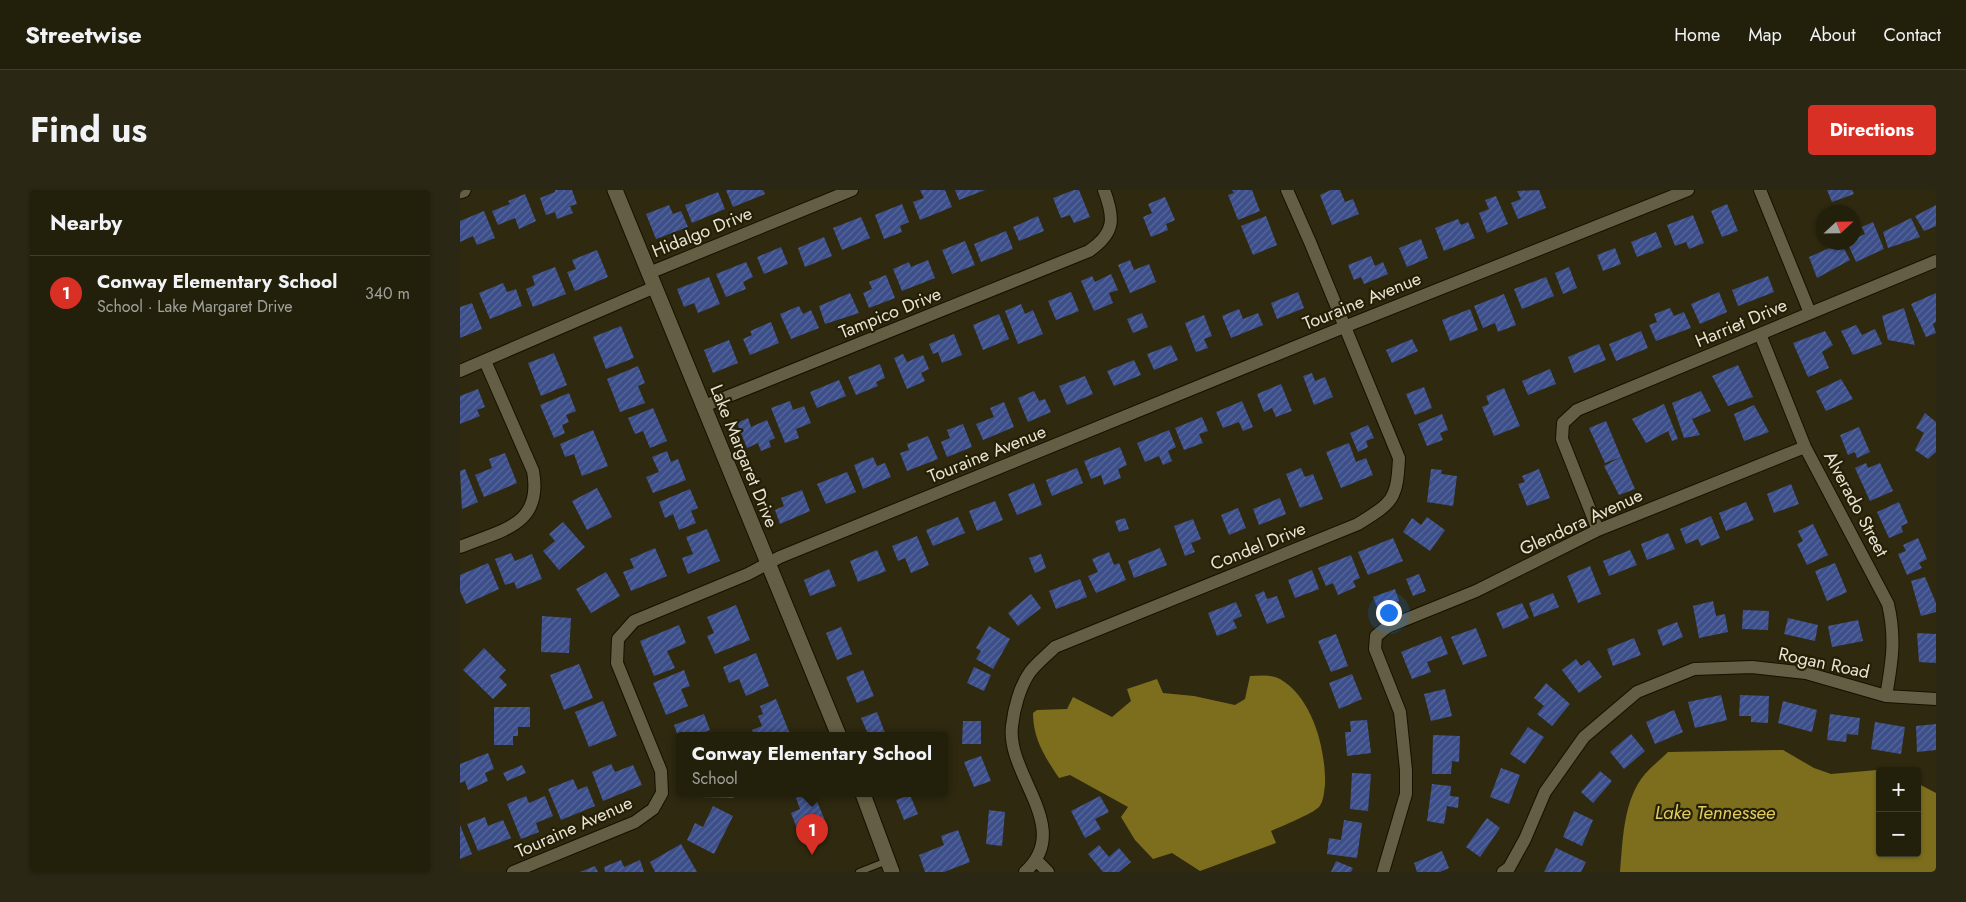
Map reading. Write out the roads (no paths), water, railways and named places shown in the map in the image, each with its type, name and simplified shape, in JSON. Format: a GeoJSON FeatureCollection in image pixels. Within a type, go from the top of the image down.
{"type":"FeatureCollection","features":[{"type":"Feature","properties":{"kind":"street","name":"Lake Margaret Drive"},"geometry":{"type":"LineString","coordinates":[[615,190],[837,732]]}},
{"type":"Feature","properties":{"kind":"street","name":"Hidalgo Drive"},"geometry":{"type":"LineString","coordinates":[[649,273],[852,190]]}},
{"type":"Feature","properties":{"kind":"street","name":"Tampico Drive"},"geometry":{"type":"LineString","coordinates":[[704,406],[1089,251],[1104,240],[1110,226],[1111,208],[1104,190]]}},
{"type":"Feature","properties":{"kind":"street","name":"Condel Drive"},"geometry":{"type":"LineString","coordinates":[[1025,872],[1036,860],[1043,839],[1042,821],[1016,757],[1011,728],[1018,698],[1030,672],[1055,647],[1358,524],[1386,507],[1397,487],[1399,458],[1287,190]]}},
{"type":"Feature","properties":{"kind":"street","name":"Touraine Avenue"},"geometry":{"type":"LineString","coordinates":[[513,872],[635,822],[653,809],[662,792],[661,771],[617,663],[618,639],[634,622],[768,564],[1344,327],[1688,190]]}},
{"type":"Feature","properties":{"kind":"street"},"geometry":{"type":"LineString","coordinates":[[1760,190],[1810,313]]}},
{"type":"Feature","properties":{"kind":"street","name":"Harriet Drive"},"geometry":{"type":"LineString","coordinates":[[1598,530],[1562,439],[1563,423],[1577,410],[1936,261]]}},
{"type":"Feature","properties":{"kind":"street","name":"Hidalgo Drive"},"geometry":{"type":"LineString","coordinates":[[460,371],[654,287]]}},
{"type":"Feature","properties":{"kind":"street","name":"Alverado Street"},"geometry":{"type":"LineString","coordinates":[[1760,334],[1805,447],[1888,604],[1894,630],[1893,656],[1886,696]]}},
{"type":"Feature","properties":{"kind":"street"},"geometry":{"type":"LineString","coordinates":[[460,547],[514,525],[527,515],[535,500],[536,486],[533,471],[485,361]]}},
{"type":"Feature","properties":{"kind":"street","name":"Glendora Avenue"},"geometry":{"type":"LineString","coordinates":[[1383,872],[1406,794],[1406,770],[1400,712],[1375,649],[1376,636],[1387,628],[1476,591],[1598,530],[1805,447]]}},
{"type":"Feature","properties":{"kind":"street","name":"Rogan Road"},"geometry":{"type":"LineString","coordinates":[[1503,872],[1508,868],[1524,838],[1545,792],[1584,737],[1637,692],[1694,669],[1752,667],[1806,673],[1886,696],[1936,699]]}},
{"type":"Feature","properties":{"kind":"street"},"geometry":{"type":"LineString","coordinates":[[864,797],[890,866]]}},
{"type":"Feature","properties":{"kind":"street"},"geometry":{"type":"LineString","coordinates":[[1036,860],[1048,872]]}},
{"type":"Feature","properties":{"kind":"lane"},"geometry":{"type":"LineString","coordinates":[[859,872],[890,866]]}},
{"type":"Feature","properties":{"kind":"water"},"geometry":{"type":"Polygon","coordinates":[[[1250,676],[1277,677],[1291,688],[1309,712],[1320,741],[1323,756],[1325,785],[1323,799],[1321,805],[1315,810],[1271,831],[1276,843],[1200,871],[1172,853],[1153,859],[1135,840],[1121,817],[1128,807],[1070,775],[1059,778],[1045,755],[1035,731],[1033,713],[1037,710],[1067,709],[1073,697],[1112,717],[1131,701],[1127,689],[1157,679],[1163,693],[1194,696],[1235,705],[1245,699],[1250,676]]]}},
{"type":"Feature","properties":{"kind":"water","name":"Lake Tennessee"},"geometry":{"type":"Polygon","coordinates":[[[1783,750],[1814,768],[1831,774],[1876,770],[1876,857],[1921,857],[1921,785],[1936,793],[1936,872],[1620,872],[1625,821],[1632,796],[1645,774],[1668,752],[1783,750]]]}},
{"type":"Feature","properties":{"kind":"place","name":"Conway Elementary School"},"geometry":{"type":"Point","coordinates":[812,855]}}]}
